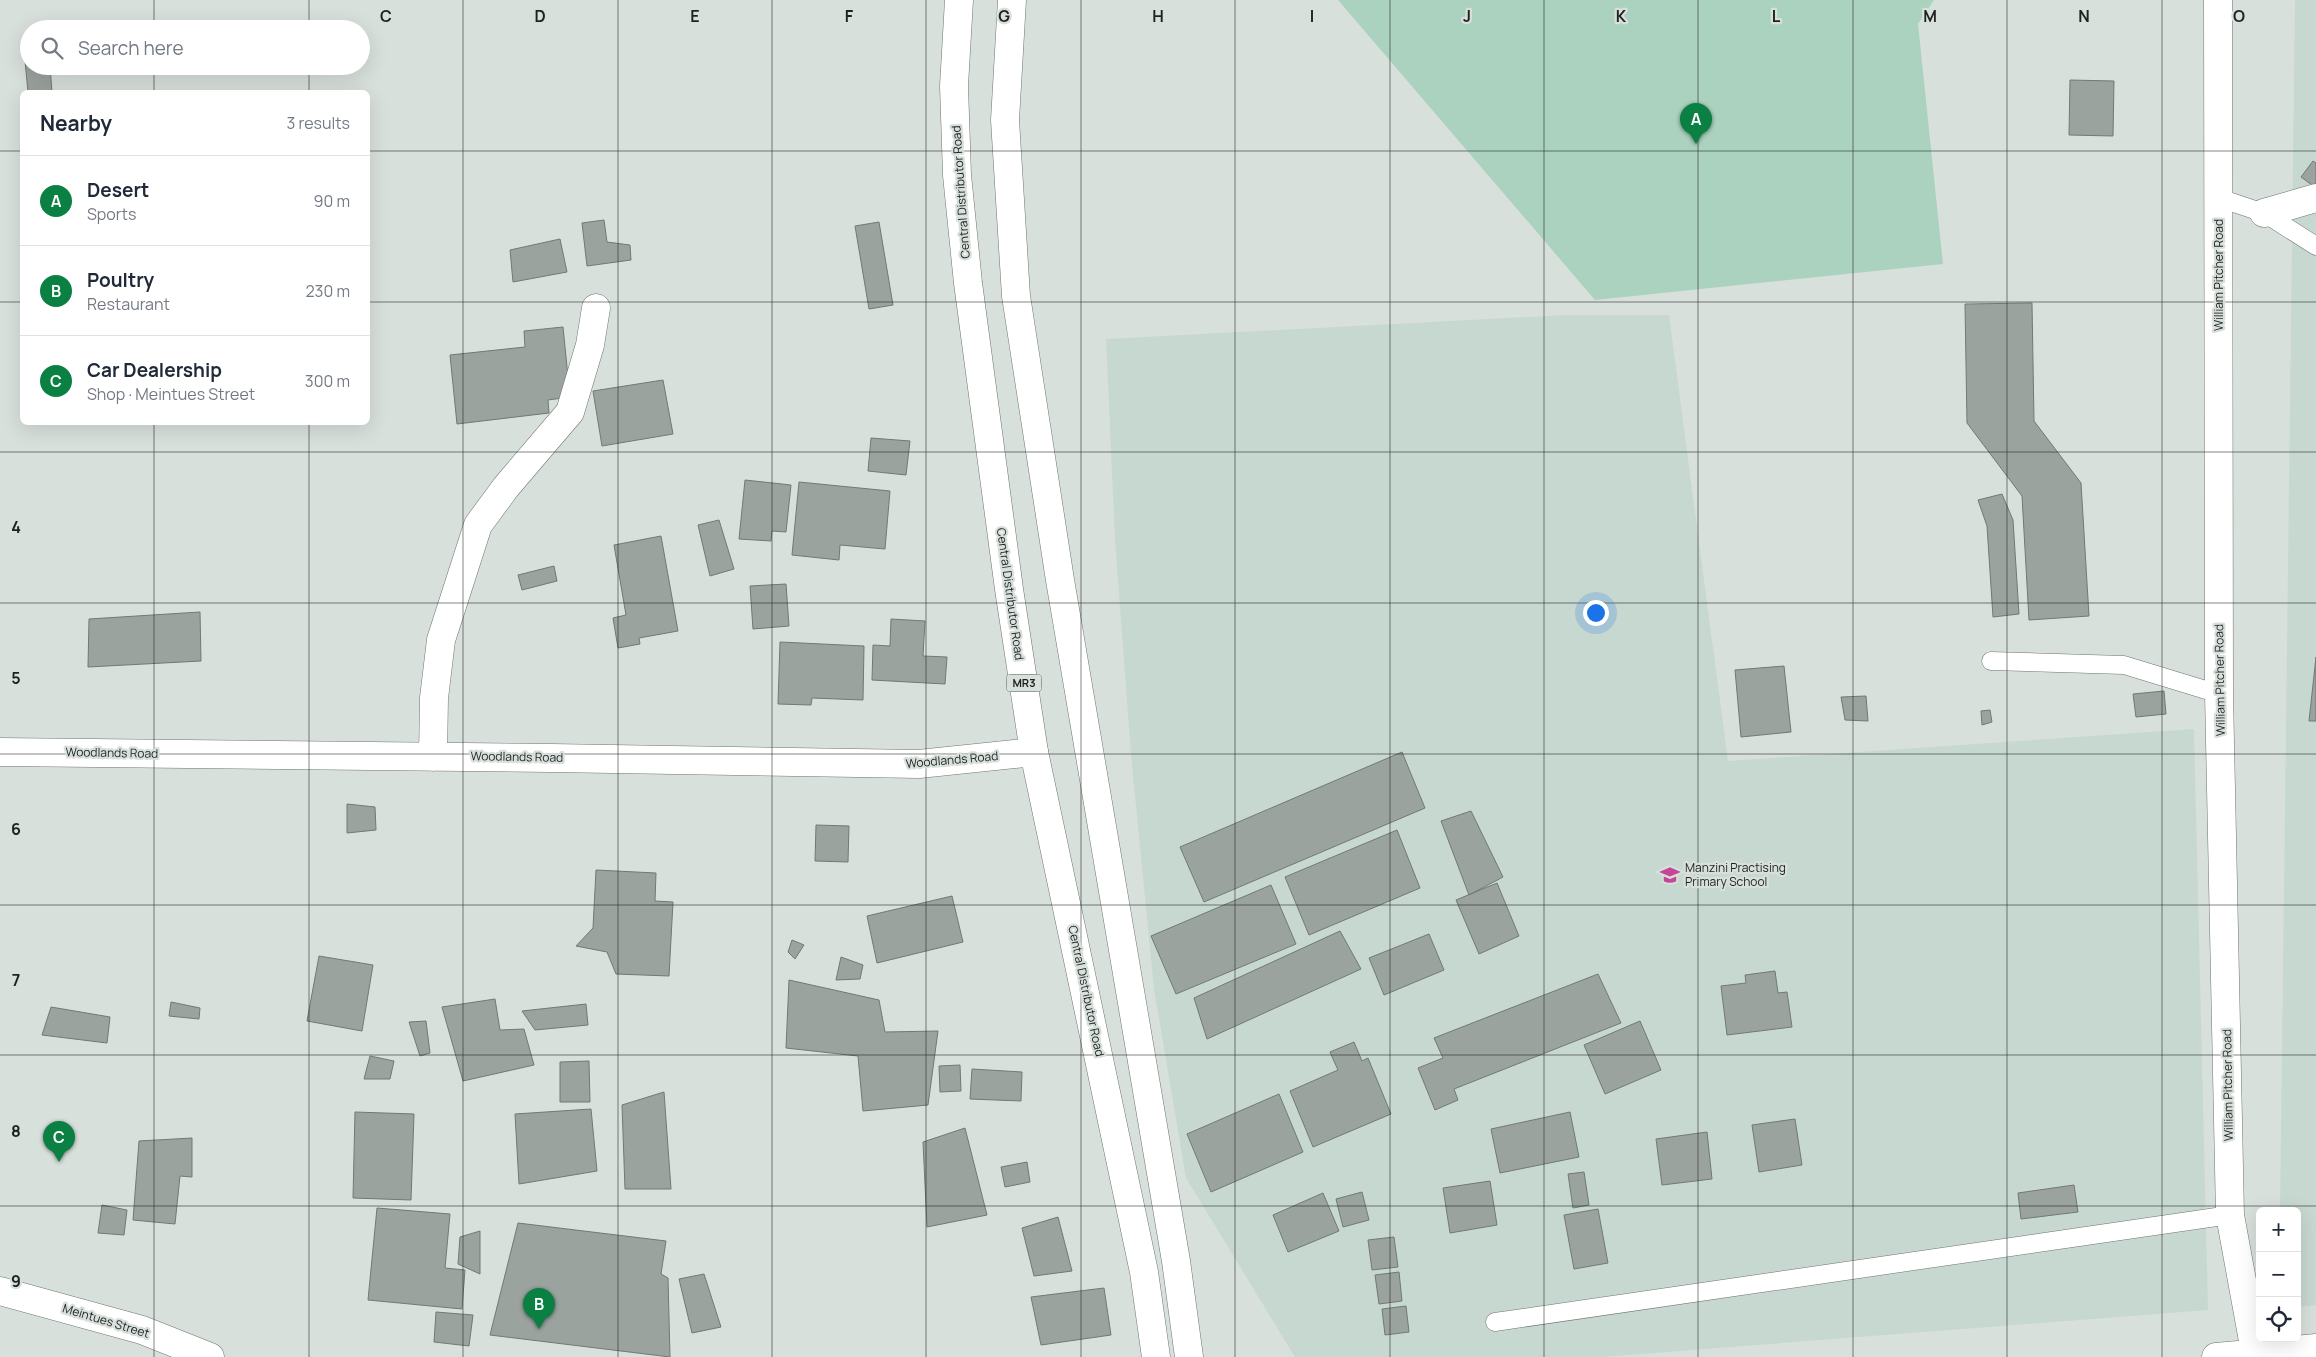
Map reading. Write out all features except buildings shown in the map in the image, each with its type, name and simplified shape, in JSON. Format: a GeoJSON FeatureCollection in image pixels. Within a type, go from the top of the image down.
{"type":"FeatureCollection","features":[{"type":"Feature","properties":{"kind":"main road","name":"Central Distributor Road"},"geometry":{"type":"LineString","coordinates":[[959,0],[954,86],[957,175],[969,293],[1002,539],[1034,752],[1144,1272],[1156,1357]]}},
{"type":"Feature","properties":{"kind":"main road"},"geometry":{"type":"LineString","coordinates":[[1012,0],[1005,120],[1016,296],[1060,580],[1173,1242],[1189,1357]]}},
{"type":"Feature","properties":{"kind":"main road","name":"William Pitcher Road"},"geometry":{"type":"LineString","coordinates":[[2218,0],[2219,694],[2230,1216],[2256,1355]]}},
{"type":"Feature","properties":{"kind":"main road"},"geometry":{"type":"LineString","coordinates":[[2264,213],[2316,198]]}},
{"type":"Feature","properties":{"kind":"main road"},"geometry":{"type":"LineString","coordinates":[[433,757],[434,698],[441,640],[478,525],[506,487],[570,412],[590,344],[596,308]]}},
{"type":"Feature","properties":{"kind":"main road","name":"Woodlands Road"},"geometry":{"type":"LineString","coordinates":[[0,752],[919,764],[1034,752]]}},
{"type":"Feature","properties":{"kind":"main road","name":"Meintues Street"},"geometry":{"type":"LineString","coordinates":[[0,1291],[142,1330],[210,1357]]}},
{"type":"Feature","properties":{"kind":"main road"},"geometry":{"type":"LineString","coordinates":[[2216,1357],[2256,1355],[2316,1348]]}},
{"type":"Feature","properties":{"kind":"lane"},"geometry":{"type":"LineString","coordinates":[[2219,198],[2264,213],[2316,246]]}},
{"type":"Feature","properties":{"kind":"lane"},"geometry":{"type":"LineString","coordinates":[[1991,660],[2124,665],[2219,694]]}},
{"type":"Feature","properties":{"kind":"lane"},"geometry":{"type":"LineString","coordinates":[[1495,1322],[2230,1216]]}},
{"type":"Feature","properties":{"kind":"shaded area"},"geometry":{"type":"Polygon","coordinates":[[[2295,0],[2316,0],[2316,1305],[2301,1307],[2301,1207],[2280,1207],[2295,0]]]}},
{"type":"Feature","properties":{"kind":"shaded area","name":"Manzini Practising Primary School"},"geometry":{"type":"Polygon","coordinates":[[[1566,315],[1669,315],[1728,761],[2194,729],[2208,1310],[1602,1357],[1295,1357],[1186,1178],[1154,989],[1131,755],[1115,540],[1106,339],[1566,315]]]}},
{"type":"Feature","properties":{"kind":"green space"},"geometry":{"type":"Polygon","coordinates":[[[1338,0],[1934,0],[1918,24],[1943,264],[1595,300],[1338,0]]]}},
{"type":"Feature","properties":{"kind":"place","name":"Desert"},"geometry":{"type":"Point","coordinates":[1696,144]}},
{"type":"Feature","properties":{"kind":"place","name":"Manzini Practising Primary School"},"geometry":{"type":"Point","coordinates":[1670,875]}},
{"type":"Feature","properties":{"kind":"place","name":"Car Dealership"},"geometry":{"type":"Point","coordinates":[59,1162]}},
{"type":"Feature","properties":{"kind":"place","name":"Poultry"},"geometry":{"type":"Point","coordinates":[539,1329]}}]}
